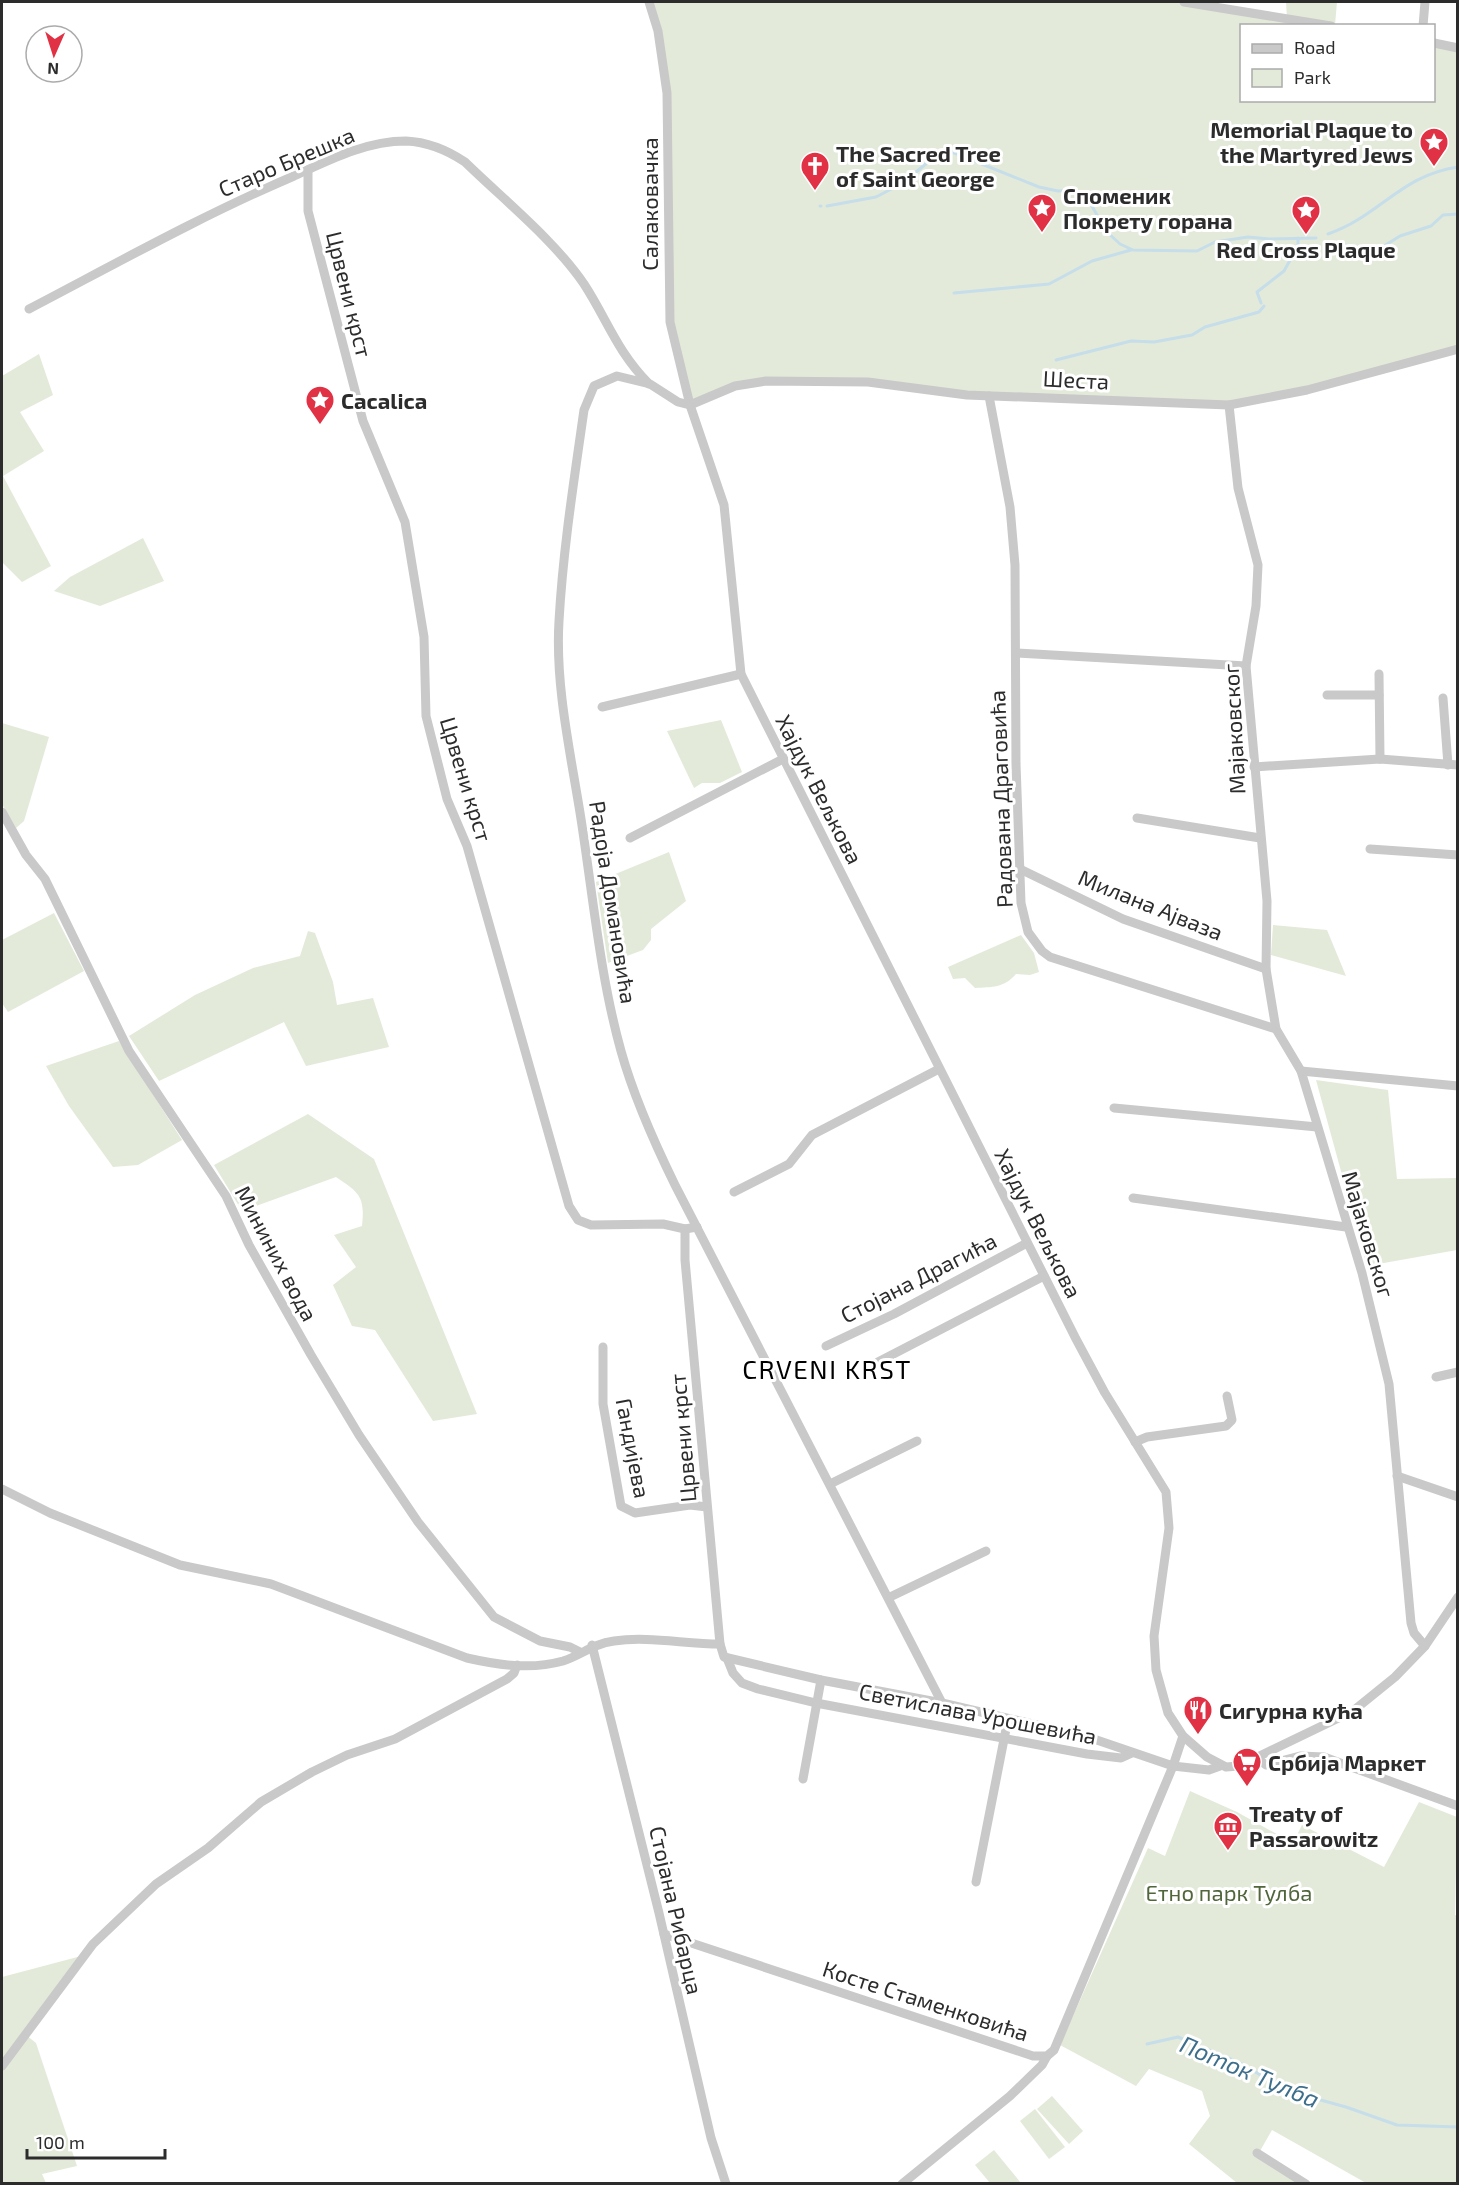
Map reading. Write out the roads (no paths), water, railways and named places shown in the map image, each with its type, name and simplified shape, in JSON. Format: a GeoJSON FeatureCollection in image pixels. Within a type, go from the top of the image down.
{"type":"FeatureCollection","features":[{"type":"Feature","properties":{"kind":"street","name":"Салаковачка"},"geometry":{"type":"LineString","coordinates":[[649,2],[658,31],[667,93],[670,322],[690,405]]}},
{"type":"Feature","properties":{"kind":"street"},"geometry":{"type":"LineString","coordinates":[[1184,2],[1227,5],[1320,24]]}},
{"type":"Feature","properties":{"kind":"street"},"geometry":{"type":"LineString","coordinates":[[1423,24],[1425,2]]}},
{"type":"Feature","properties":{"kind":"street"},"geometry":{"type":"LineString","coordinates":[[1435,43],[1458,48]]}},
{"type":"Feature","properties":{"kind":"street","name":"Старо Брешка"},"geometry":{"type":"LineString","coordinates":[[29,309],[210,214],[327,160],[389,142],[422,143],[450,152],[465,162],[570,267],[584,285],[623,354],[650,384]]}},
{"type":"Feature","properties":{"kind":"street","name":"Црвени крст"},"geometry":{"type":"LineString","coordinates":[[308,170],[308,211],[363,421],[405,522],[424,637],[426,716],[432,742],[447,799],[467,846],[569,1206],[578,1220],[591,1225],[663,1224],[685,1229],[697,1227]]}},
{"type":"Feature","properties":{"kind":"street","name":"Шеста"},"geometry":{"type":"LineString","coordinates":[[690,405],[735,386],[766,381],[868,382],[989,396],[1229,405],[1307,390],[1458,349]]}},
{"type":"Feature","properties":{"kind":"street","name":"Радоја Домановића"},"geometry":{"type":"LineString","coordinates":[[690,405],[678,402],[650,384],[622,376],[608,378],[594,386],[587,401],[568,510],[568,542],[559,621],[560,647],[569,741],[610,1006],[621,1052],[647,1129],[890,1597],[942,1703]]}},
{"type":"Feature","properties":{"kind":"street","name":"Радована Драговића"},"geometry":{"type":"LineString","coordinates":[[989,396],[1010,507],[1016,565],[1016,764],[1022,870],[1021,903],[1024,922],[1038,946],[1050,957],[1090,972],[1276,1029]]}},
{"type":"Feature","properties":{"kind":"street","name":"Хајдук Вељкова"},"geometry":{"type":"LineString","coordinates":[[690,405],[724,504],[741,674],[1044,1276],[1105,1393],[1166,1492],[1169,1528],[1155,1647],[1160,1690],[1168,1713],[1183,1736],[1220,1766]]}},
{"type":"Feature","properties":{"kind":"street","name":"Мајаковског"},"geometry":{"type":"LineString","coordinates":[[1229,405],[1238,488],[1258,565],[1256,606],[1246,666],[1267,901],[1266,969],[1276,1029],[1301,1071],[1346,1227],[1362,1273],[1389,1384],[1411,1623],[1414,1633],[1425,1646]]}},
{"type":"Feature","properties":{"kind":"street"},"geometry":{"type":"LineString","coordinates":[[1017,653],[1246,666]]}},
{"type":"Feature","properties":{"kind":"street"},"geometry":{"type":"LineString","coordinates":[[602,706],[741,674]]}},
{"type":"Feature","properties":{"kind":"street"},"geometry":{"type":"LineString","coordinates":[[1379,674],[1380,759]]}},
{"type":"Feature","properties":{"kind":"street"},"geometry":{"type":"LineString","coordinates":[[1327,694],[1379,695]]}},
{"type":"Feature","properties":{"kind":"street"},"geometry":{"type":"LineString","coordinates":[[1254,767],[1380,759],[1453,765],[1443,698]]}},
{"type":"Feature","properties":{"kind":"street"},"geometry":{"type":"LineString","coordinates":[[630,837],[783,759]]}},
{"type":"Feature","properties":{"kind":"street","name":"Мининих вода"},"geometry":{"type":"LineString","coordinates":[[2,812],[26,855],[45,879],[129,1051],[226,1196],[249,1245],[310,1356],[359,1435],[418,1522],[494,1617],[540,1641],[570,1647],[580,1652]]}},
{"type":"Feature","properties":{"kind":"street"},"geometry":{"type":"LineString","coordinates":[[1137,818],[1260,838]]}},
{"type":"Feature","properties":{"kind":"street"},"geometry":{"type":"LineString","coordinates":[[1370,849],[1458,855]]}},
{"type":"Feature","properties":{"kind":"street","name":"Милана Ајваза"},"geometry":{"type":"LineString","coordinates":[[1022,870],[1123,919],[1266,969]]}},
{"type":"Feature","properties":{"kind":"street"},"geometry":{"type":"LineString","coordinates":[[734,1192],[789,1164],[812,1135],[939,1069]]}},
{"type":"Feature","properties":{"kind":"street"},"geometry":{"type":"LineString","coordinates":[[1301,1071],[1458,1086]]}},
{"type":"Feature","properties":{"kind":"street"},"geometry":{"type":"LineString","coordinates":[[1114,1108],[1317,1127]]}},
{"type":"Feature","properties":{"kind":"street"},"geometry":{"type":"LineString","coordinates":[[1133,1198],[1346,1227]]}},
{"type":"Feature","properties":{"kind":"street","name":"Црвени крст"},"geometry":{"type":"LineString","coordinates":[[685,1229],[685,1260],[720,1644]]}},
{"type":"Feature","properties":{"kind":"street","name":"Стојана Драгића"},"geometry":{"type":"LineString","coordinates":[[826,1346],[894,1314],[1027,1243]]}},
{"type":"Feature","properties":{"kind":"street"},"geometry":{"type":"LineString","coordinates":[[878,1362],[1044,1276]]}},
{"type":"Feature","properties":{"kind":"street","name":"Гандијева"},"geometry":{"type":"LineString","coordinates":[[603,1347],[603,1404],[621,1506],[634,1513],[690,1505],[707,1507]]}},
{"type":"Feature","properties":{"kind":"street"},"geometry":{"type":"LineString","coordinates":[[1436,1377],[1458,1372]]}},
{"type":"Feature","properties":{"kind":"street"},"geometry":{"type":"LineString","coordinates":[[1135,1442],[1147,1437],[1226,1426],[1232,1420],[1227,1396]]}},
{"type":"Feature","properties":{"kind":"street"},"geometry":{"type":"LineString","coordinates":[[831,1484],[917,1441]]}},
{"type":"Feature","properties":{"kind":"street"},"geometry":{"type":"LineString","coordinates":[[1397,1476],[1458,1497]]}},
{"type":"Feature","properties":{"kind":"street"},"geometry":{"type":"LineString","coordinates":[[2,1489],[50,1513],[180,1565],[271,1584],[467,1658],[499,1665],[536,1666],[564,1661],[592,1646],[637,1640],[720,1644]]}},
{"type":"Feature","properties":{"kind":"street"},"geometry":{"type":"LineString","coordinates":[[890,1597],[986,1551]]}},
{"type":"Feature","properties":{"kind":"street"},"geometry":{"type":"LineString","coordinates":[[1220,1766],[1232,1768],[1258,1759],[1353,1711],[1395,1677],[1425,1646],[1458,1597]]}},
{"type":"Feature","properties":{"kind":"street","name":"Светислава Урошевића"},"geometry":{"type":"LineString","coordinates":[[720,1644],[721,1652],[727,1658],[733,1673],[742,1683],[816,1702],[1112,1758],[1121,1758],[1132,1753]]}},
{"type":"Feature","properties":{"kind":"street","name":"Стојана Рибарца"},"geometry":{"type":"LineString","coordinates":[[592,1646],[664,1934],[711,2138],[726,2184]]}},
{"type":"Feature","properties":{"kind":"street","name":"Светислава Урошевића"},"geometry":{"type":"LineString","coordinates":[[727,1658],[820,1680],[942,1703],[1109,1742],[1132,1753],[1173,1766],[1209,1770],[1220,1766]]}},
{"type":"Feature","properties":{"kind":"street"},"geometry":{"type":"LineString","coordinates":[[2,2066],[93,1944],[156,1884],[208,1848],[261,1802],[347,1755],[395,1739],[445,1714],[507,1679],[514,1673],[517,1665]]}},
{"type":"Feature","properties":{"kind":"street"},"geometry":{"type":"LineString","coordinates":[[803,1779],[820,1680]]}},
{"type":"Feature","properties":{"kind":"street"},"geometry":{"type":"LineString","coordinates":[[976,1882],[1008,1719]]}},
{"type":"Feature","properties":{"kind":"street","name":"Косте Стаменковића"},"geometry":{"type":"LineString","coordinates":[[664,1934],[1033,2056],[1047,2056],[1054,2050],[1173,1766],[1183,1736]]}},
{"type":"Feature","properties":{"kind":"street"},"geometry":{"type":"LineString","coordinates":[[1258,1759],[1266,1765],[1300,1756],[1324,1757],[1458,1806]]}},
{"type":"Feature","properties":{"kind":"street"},"geometry":{"type":"LineString","coordinates":[[902,2184],[1010,2096],[1042,2065],[1047,2056]]}},
{"type":"Feature","properties":{"kind":"street"},"geometry":{"type":"LineString","coordinates":[[1257,2153],[1306,2184]]}},
{"type":"Feature","properties":{"kind":"waterway"},"geometry":{"type":"LineString","coordinates":[[827,206],[876,197],[903,183],[934,157],[952,152],[1039,187],[1058,191],[1074,190],[1086,196],[1107,232],[1120,244],[1133,250],[1197,251],[1215,242],[1248,237],[1316,238]]}},
{"type":"Feature","properties":{"kind":"waterway"},"geometry":{"type":"LineString","coordinates":[[1328,234],[1362,217],[1421,178],[1438,171],[1458,167]]}},
{"type":"Feature","properties":{"kind":"waterway"},"geometry":{"type":"LineString","coordinates":[[1331,243],[1363,248],[1384,246],[1400,236],[1431,226],[1443,215],[1458,214]]}},
{"type":"Feature","properties":{"kind":"waterway"},"geometry":{"type":"LineString","coordinates":[[1261,303],[1257,292],[1284,271],[1298,246],[1298,238]]}},
{"type":"Feature","properties":{"kind":"waterway"},"geometry":{"type":"LineString","coordinates":[[954,293],[1049,284],[1092,261],[1131,250]]}},
{"type":"Feature","properties":{"kind":"waterway"},"geometry":{"type":"LineString","coordinates":[[1056,360],[1131,341],[1154,342],[1192,335],[1205,327],[1259,312],[1264,306]]}},
{"type":"Feature","properties":{"kind":"waterway","name":"Поток Тулба"},"geometry":{"type":"LineString","coordinates":[[1147,2044],[1178,2037],[1240,2063],[1288,2091],[1346,2107],[1397,2125],[1458,2127]]}},
{"type":"Feature","properties":{"kind":"place","name":"Memorial Plaque to the Martyred Jews"},"geometry":{"type":"Point","coordinates":[1434,168]}},
{"type":"Feature","properties":{"kind":"place","name":"The Sacred Tree of Saint George"},"geometry":{"type":"Point","coordinates":[815,192]}},
{"type":"Feature","properties":{"kind":"place","name":"Споменик Покрету горана"},"geometry":{"type":"Point","coordinates":[1042,234]}},
{"type":"Feature","properties":{"kind":"place","name":"Red Cross Plaque"},"geometry":{"type":"Point","coordinates":[1306,236]}},
{"type":"Feature","properties":{"kind":"place","name":"Cacalica"},"geometry":{"type":"Point","coordinates":[320,426]}},
{"type":"Feature","properties":{"kind":"place","name":"Сигурна кућа"},"geometry":{"type":"Point","coordinates":[1198,1736]}},
{"type":"Feature","properties":{"kind":"place","name":"Србија Маркет"},"geometry":{"type":"Point","coordinates":[1247,1788]}},
{"type":"Feature","properties":{"kind":"place","name":"Treaty of Passarowitz"},"geometry":{"type":"Point","coordinates":[1228,1852]}},
{"type":"Feature","properties":{"kind":"district","name":"CRVENI KRST"},"geometry":{"type":"Point","coordinates":[827,1368]}},
{"type":"Feature","properties":{"kind":"park label","name":"Етно парк Тулба"},"geometry":{"type":"Point","coordinates":[1229,1892]}}]}
